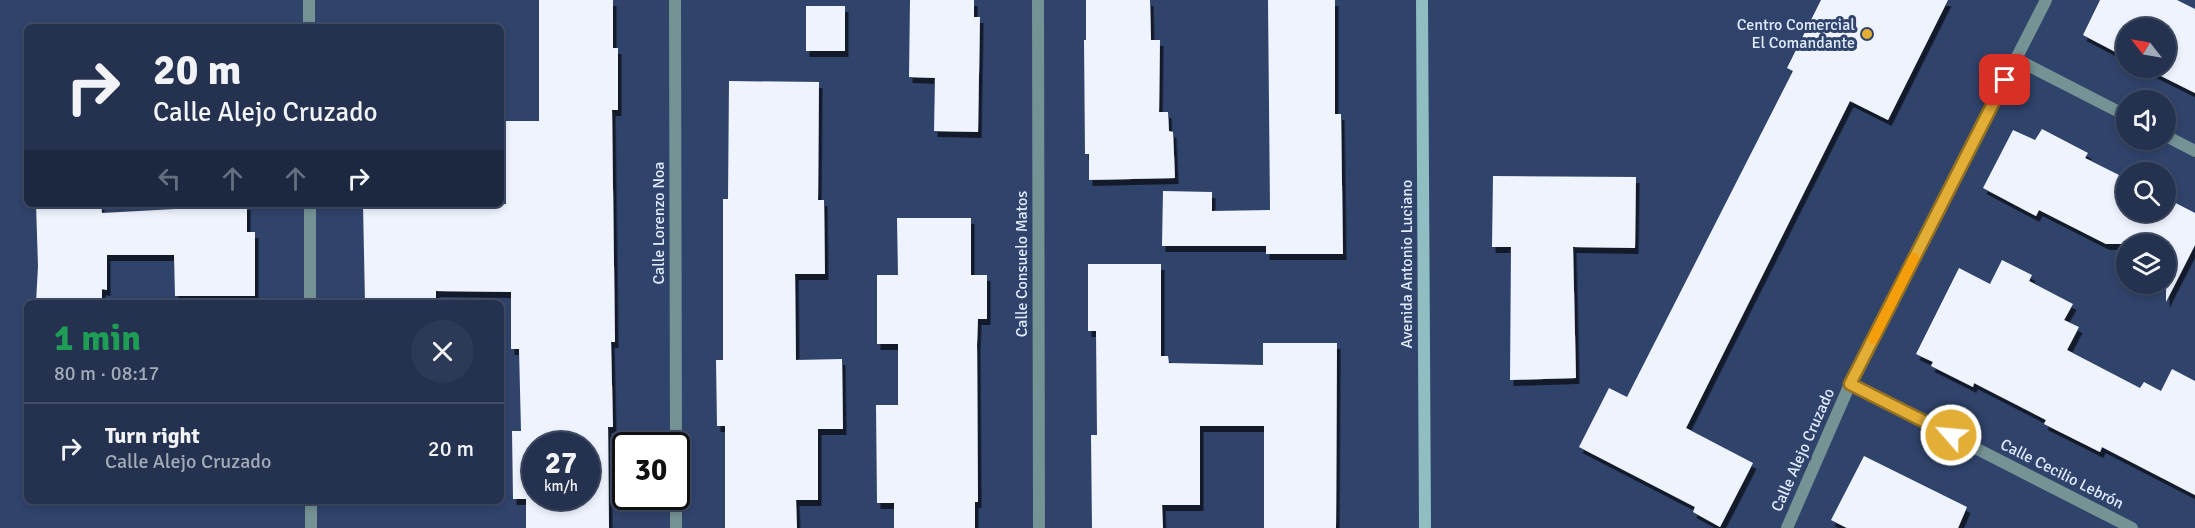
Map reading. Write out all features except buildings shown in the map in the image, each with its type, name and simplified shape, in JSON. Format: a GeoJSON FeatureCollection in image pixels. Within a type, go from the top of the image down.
{"type":"FeatureCollection","features":[{"type":"Feature","properties":{"kind":"street"},"geometry":{"type":"LineString","coordinates":[[309,0],[309,24]]}},
{"type":"Feature","properties":{"kind":"street","name":"Calle Lorenzo Noa"},"geometry":{"type":"LineString","coordinates":[[675,0],[676,432]]}},
{"type":"Feature","properties":{"kind":"street","name":"Calle Consuelo Matos"},"geometry":{"type":"LineString","coordinates":[[1038,0],[1039,528]]}},
{"type":"Feature","properties":{"kind":"street","name":"Avenida Antonio Luciano"},"geometry":{"type":"LineString","coordinates":[[1422,0],[1425,528]]}},
{"type":"Feature","properties":{"kind":"street","name":"Calle Alejo Cruzado"},"geometry":{"type":"LineString","coordinates":[[1787,528],[1850,384],[2046,0]]}},
{"type":"Feature","properties":{"kind":"street"},"geometry":{"type":"LineString","coordinates":[[2016,59],[2116,110]]}},
{"type":"Feature","properties":{"kind":"street"},"geometry":{"type":"LineString","coordinates":[[2176,141],[2195,151]]}},
{"type":"Feature","properties":{"kind":"street"},"geometry":{"type":"LineString","coordinates":[[310,207],[310,300]]}},
{"type":"Feature","properties":{"kind":"street","name":"Calle Cecilio Lebrón"},"geometry":{"type":"LineString","coordinates":[[1850,384],[2132,528]]}},
{"type":"Feature","properties":{"kind":"street"},"geometry":{"type":"LineString","coordinates":[[311,504],[311,528]]}},
{"type":"Feature","properties":{"kind":"street"},"geometry":{"type":"LineString","coordinates":[[676,510],[676,528]]}},
{"type":"Feature","properties":{"kind":"slow traffic"},"geometry":{"type":"LineString","coordinates":[[1873,339],[1914,258]]}},
{"type":"Feature","properties":{"kind":"place","name":"Centro Comercial El Comandante"},"geometry":{"type":"Point","coordinates":[1867,34]}},
{"type":"Feature","properties":{"kind":"route"},"geometry":{"type":"LineString","coordinates":[[1951,435],[1850,384],[2005,80]]}}]}
